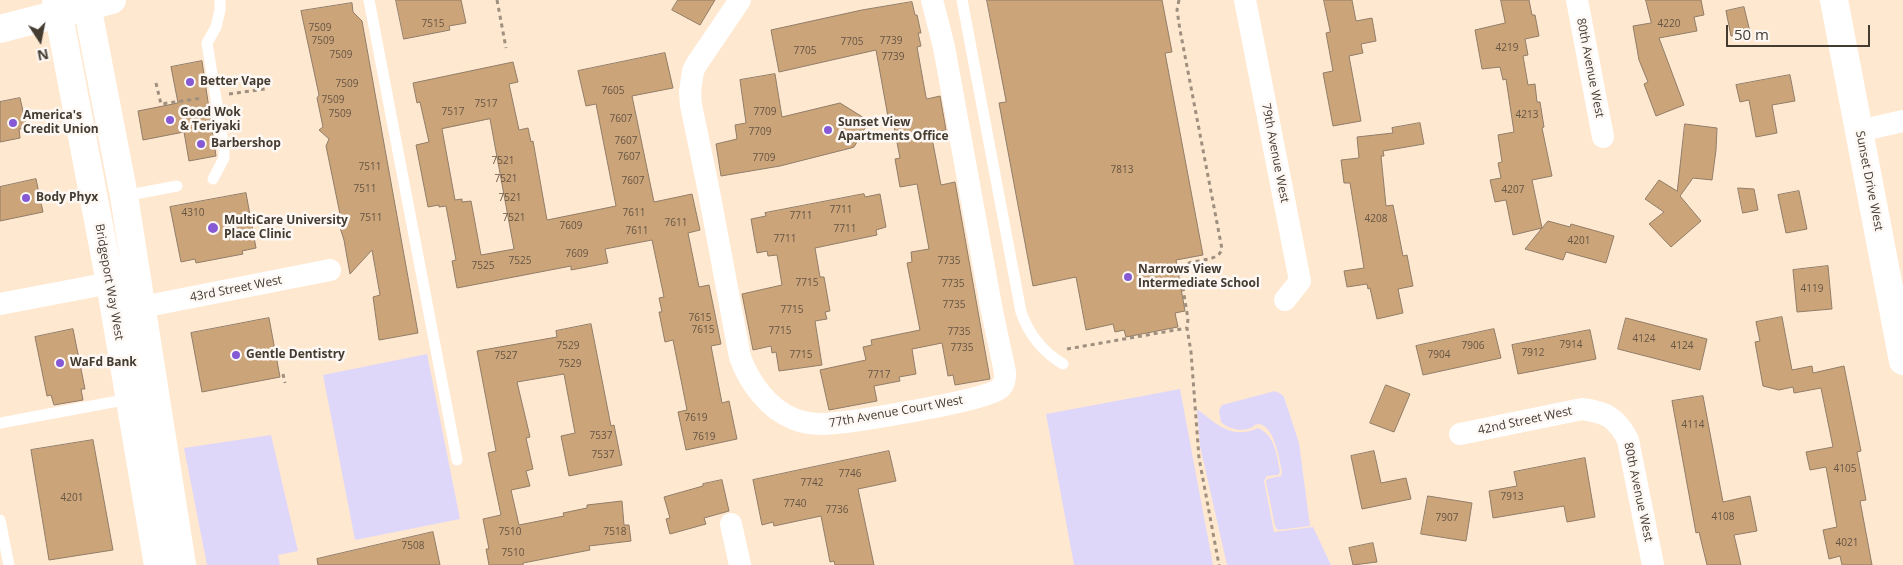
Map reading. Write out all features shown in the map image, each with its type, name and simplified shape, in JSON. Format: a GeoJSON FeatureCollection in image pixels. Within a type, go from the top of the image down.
{"type":"FeatureCollection","features":[{"type":"Feature","properties":{"kind":"main road","name":"Sunset Drive West"},"geometry":{"type":"LineString","coordinates":[[1834,0],[1859,131],[1899,315],[1903,362]]}},
{"type":"Feature","properties":{"kind":"main road"},"geometry":{"type":"LineString","coordinates":[[0,29],[57,7],[95,2],[182,565]]}},
{"type":"Feature","properties":{"kind":"main road","name":"Bridgeport Way West"},"geometry":{"type":"LineString","coordinates":[[57,7],[110,283],[158,565]]}},
{"type":"Feature","properties":{"kind":"street","name":"77th Avenue Court West"},"geometry":{"type":"LineString","coordinates":[[740,0],[696,66],[691,83],[691,104],[740,357],[744,369],[758,390],[786,416],[807,423],[822,424],[863,420],[978,398],[998,390],[1005,382],[1005,372],[990,302],[944,48],[932,0]]}},
{"type":"Feature","properties":{"kind":"street","name":"79th Avenue West"},"geometry":{"type":"LineString","coordinates":[[1245,0],[1300,281],[1286,300]]}},
{"type":"Feature","properties":{"kind":"street","name":"80th Avenue West"},"geometry":{"type":"LineString","coordinates":[[1577,0],[1603,137]]}},
{"type":"Feature","properties":{"kind":"street"},"geometry":{"type":"LineString","coordinates":[[1859,131],[1903,121]]}},
{"type":"Feature","properties":{"kind":"street","name":"43rd Street West"},"geometry":{"type":"LineString","coordinates":[[142,307],[330,270]]}},
{"type":"Feature","properties":{"kind":"street"},"geometry":{"type":"LineString","coordinates":[[0,304],[110,283]]}},
{"type":"Feature","properties":{"kind":"street","name":"42nd Street West"},"geometry":{"type":"LineString","coordinates":[[1460,434],[1582,409],[1598,411],[1616,422]]}},
{"type":"Feature","properties":{"kind":"street","name":"80th Avenue West"},"geometry":{"type":"LineString","coordinates":[[1616,422],[1628,440],[1653,565]]}},
{"type":"Feature","properties":{"kind":"street"},"geometry":{"type":"LineString","coordinates":[[731,524],[740,565]]}},
{"type":"Feature","properties":{"kind":"lane"},"geometry":{"type":"LineString","coordinates":[[213,178],[224,158],[224,148],[207,43],[216,27],[220,0]]}},
{"type":"Feature","properties":{"kind":"lane"},"geometry":{"type":"LineString","coordinates":[[369,0],[457,460]]}},
{"type":"Feature","properties":{"kind":"lane"},"geometry":{"type":"LineString","coordinates":[[962,0],[1021,312],[1030,333],[1047,353],[1063,364]]}},
{"type":"Feature","properties":{"kind":"lane"},"geometry":{"type":"LineString","coordinates":[[124,196],[177,186]]}},
{"type":"Feature","properties":{"kind":"lane"},"geometry":{"type":"LineString","coordinates":[[0,424],[129,399]]}},
{"type":"Feature","properties":{"kind":"lane"},"geometry":{"type":"LineString","coordinates":[[0,520],[10,565]]}},
{"type":"Feature","properties":{"kind":"path"},"geometry":{"type":"LineString","coordinates":[[497,0],[506,48]]}},
{"type":"Feature","properties":{"kind":"path"},"geometry":{"type":"LineString","coordinates":[[1179,0],[1177,10],[1180,30],[1222,249],[1217,256],[1182,266],[1180,270],[1188,319],[1187,328],[1191,352],[1196,428],[1219,565]]}},
{"type":"Feature","properties":{"kind":"path"},"geometry":{"type":"LineString","coordinates":[[1047,353],[1187,328]]}},
{"type":"Feature","properties":{"kind":"path"},"geometry":{"type":"LineString","coordinates":[[283,374],[285,383]]}},
{"type":"Feature","properties":{"kind":"shaded area"},"geometry":{"type":"Polygon","coordinates":[[[427,354],[460,519],[355,540],[323,375],[427,354]]]}},
{"type":"Feature","properties":{"kind":"shaded area"},"geometry":{"type":"Polygon","coordinates":[[[1180,389],[1213,565],[1074,565],[1046,414],[1180,389]]]}},
{"type":"Feature","properties":{"kind":"shaded area"},"geometry":{"type":"Polygon","coordinates":[[[1275,391],[1284,397],[1299,443],[1310,526],[1278,530],[1275,526],[1266,482],[1267,479],[1281,476],[1282,472],[1275,444],[1268,430],[1258,424],[1243,430],[1235,429],[1221,422],[1219,410],[1222,405],[1275,391]]]}},
{"type":"Feature","properties":{"kind":"shaded area"},"geometry":{"type":"Polygon","coordinates":[[[1197,409],[1225,429],[1240,432],[1258,428],[1264,431],[1272,441],[1280,472],[1278,475],[1267,476],[1264,481],[1274,532],[1313,527],[1331,565],[1227,565],[1200,446],[1197,409]]]}},
{"type":"Feature","properties":{"kind":"shaded area"},"geometry":{"type":"Polygon","coordinates":[[[271,435],[298,551],[278,555],[280,565],[207,565],[184,448],[271,435]]]}},
{"type":"Feature","properties":{"kind":"building"},"geometry":{"type":"Polygon","coordinates":[[[396,0],[461,0],[466,23],[449,26],[450,30],[404,39],[396,0]]]}},
{"type":"Feature","properties":{"kind":"building"},"geometry":{"type":"Polygon","coordinates":[[[678,0],[715,0],[700,25],[672,10],[678,0]]]}},
{"type":"Feature","properties":{"kind":"building"},"geometry":{"type":"Polygon","coordinates":[[[987,0],[1162,0],[1172,52],[1165,53],[1203,255],[1176,260],[1185,311],[1175,313],[1178,327],[1126,337],[1124,330],[1115,332],[1113,324],[1086,330],[1076,277],[1033,286],[999,103],[1006,102],[987,0]]]}},
{"type":"Feature","properties":{"kind":"building"},"geometry":{"type":"Polygon","coordinates":[[[1324,0],[1352,0],[1356,21],[1372,18],[1376,41],[1361,44],[1363,53],[1349,56],[1361,121],[1333,126],[1323,73],[1333,71],[1326,33],[1330,32],[1324,0]]]}},
{"type":"Feature","properties":{"kind":"building"},"geometry":{"type":"Polygon","coordinates":[[[1501,0],[1529,0],[1532,15],[1535,15],[1539,36],[1525,39],[1528,55],[1523,56],[1528,85],[1535,84],[1537,102],[1540,102],[1544,127],[1542,128],[1552,176],[1532,180],[1542,228],[1513,235],[1506,200],[1495,202],[1490,180],[1501,178],[1498,163],[1502,162],[1498,135],[1514,132],[1506,79],[1503,80],[1500,67],[1482,69],[1475,30],[1505,23],[1501,0]]]}},
{"type":"Feature","properties":{"kind":"building"},"geometry":{"type":"Polygon","coordinates":[[[1646,0],[1701,0],[1704,15],[1694,17],[1697,31],[1659,38],[1684,105],[1656,116],[1644,84],[1648,82],[1639,60],[1633,26],[1651,23],[1646,0]]]}},
{"type":"Feature","properties":{"kind":"building"},"geometry":{"type":"Polygon","coordinates":[[[912,2],[921,33],[918,33],[921,46],[917,47],[926,97],[927,99],[940,96],[946,130],[931,133],[941,185],[955,182],[990,379],[955,385],[953,375],[948,376],[942,343],[912,349],[916,374],[899,377],[900,381],[874,386],[877,401],[829,410],[820,370],[866,360],[863,347],[872,345],[871,340],[920,330],[907,263],[912,262],[911,252],[929,249],[917,184],[900,187],[895,159],[900,158],[894,127],[890,128],[876,50],[779,72],[771,30],[862,10],[912,2]]]}},
{"type":"Feature","properties":{"kind":"building"},"geometry":{"type":"Polygon","coordinates":[[[352,3],[353,12],[362,21],[418,333],[379,340],[373,297],[380,295],[372,250],[350,274],[344,240],[336,215],[340,214],[326,146],[329,139],[319,130],[323,127],[317,98],[319,95],[301,11],[352,3]]]}},
{"type":"Feature","properties":{"kind":"building"},"geometry":{"type":"Polygon","coordinates":[[[1744,7],[1750,32],[1731,36],[1726,11],[1744,7]]]}},
{"type":"Feature","properties":{"kind":"building"},"geometry":{"type":"Polygon","coordinates":[[[665,53],[673,88],[632,96],[654,202],[692,194],[700,230],[688,233],[699,287],[709,285],[721,344],[711,346],[722,403],[729,401],[737,439],[686,450],[678,412],[687,410],[673,340],[665,342],[659,312],[662,312],[659,298],[664,297],[652,240],[605,249],[608,263],[571,270],[571,266],[457,288],[452,261],[456,260],[446,206],[428,207],[416,145],[429,142],[420,102],[417,103],[413,83],[513,62],[518,82],[509,84],[519,130],[528,128],[531,142],[533,141],[547,220],[616,206],[596,104],[586,106],[578,71],[665,53]],[[490,119],[442,129],[455,200],[462,199],[462,202],[471,201],[481,255],[514,249],[490,119]]]}},
{"type":"Feature","properties":{"kind":"building"},"geometry":{"type":"Polygon","coordinates":[[[202,61],[216,156],[189,161],[184,132],[143,140],[138,111],[178,103],[171,67],[202,61]]]}},
{"type":"Feature","properties":{"kind":"building"},"geometry":{"type":"Polygon","coordinates":[[[775,74],[782,117],[840,103],[869,121],[854,147],[780,166],[721,176],[716,144],[737,139],[735,125],[746,123],[740,80],[775,74]]]}},
{"type":"Feature","properties":{"kind":"building"},"geometry":{"type":"Polygon","coordinates":[[[1790,75],[1795,101],[1772,105],[1777,133],[1756,137],[1749,100],[1740,102],[1736,85],[1790,75]]]}},
{"type":"Feature","properties":{"kind":"building","name":"America's Credit Union"},"geometry":{"type":"Polygon","coordinates":[[[20,98],[27,128],[19,129],[20,138],[0,142],[0,102],[20,98]]]}},
{"type":"Feature","properties":{"kind":"building"},"geometry":{"type":"Polygon","coordinates":[[[1420,123],[1424,144],[1383,151],[1384,156],[1381,156],[1386,206],[1393,205],[1403,256],[1407,255],[1413,286],[1398,289],[1403,313],[1377,319],[1370,288],[1368,289],[1367,284],[1347,287],[1344,271],[1364,268],[1350,183],[1344,183],[1341,160],[1359,158],[1357,137],[1393,133],[1392,128],[1420,123]]]}},
{"type":"Feature","properties":{"kind":"building"},"geometry":{"type":"Polygon","coordinates":[[[1685,124],[1717,128],[1716,150],[1712,180],[1693,178],[1680,196],[1701,221],[1671,247],[1649,224],[1664,212],[1645,199],[1659,180],[1677,191],[1685,124]]]}},
{"type":"Feature","properties":{"kind":"building","name":"Body Phyx"},"geometry":{"type":"Polygon","coordinates":[[[36,179],[43,212],[0,221],[0,187],[36,179]]]}},
{"type":"Feature","properties":{"kind":"building"},"geometry":{"type":"Polygon","coordinates":[[[1738,188],[1754,189],[1758,210],[1743,213],[1738,188]]]}},
{"type":"Feature","properties":{"kind":"building"},"geometry":{"type":"Polygon","coordinates":[[[1799,191],[1807,229],[1786,233],[1778,195],[1799,191]]]}},
{"type":"Feature","properties":{"kind":"building","name":"MultiCare University Place Clinic"},"geometry":{"type":"Polygon","coordinates":[[[246,193],[256,248],[242,251],[243,254],[196,263],[195,259],[181,262],[170,207],[246,193]]]}},
{"type":"Feature","properties":{"kind":"building"},"geometry":{"type":"Polygon","coordinates":[[[864,194],[865,197],[880,194],[886,227],[876,230],[877,235],[815,248],[820,277],[824,277],[830,311],[825,312],[827,319],[815,321],[822,365],[779,371],[776,352],[772,353],[771,346],[753,350],[742,294],[782,285],[777,255],[768,256],[767,251],[757,253],[751,219],[766,216],[765,213],[864,194]]]}},
{"type":"Feature","properties":{"kind":"building"},"geometry":{"type":"Polygon","coordinates":[[[1548,221],[1570,227],[1571,224],[1614,236],[1606,263],[1566,252],[1563,260],[1525,249],[1548,221]]]}},
{"type":"Feature","properties":{"kind":"building"},"geometry":{"type":"Polygon","coordinates":[[[1828,266],[1832,309],[1797,312],[1793,270],[1828,266]]]}},
{"type":"Feature","properties":{"kind":"building"},"geometry":{"type":"Polygon","coordinates":[[[1782,317],[1792,370],[1812,366],[1813,373],[1844,366],[1861,451],[1857,452],[1866,500],[1860,501],[1872,565],[1842,565],[1840,556],[1829,559],[1823,530],[1837,527],[1826,467],[1810,470],[1806,452],[1833,447],[1821,388],[1794,393],[1793,387],[1779,390],[1763,386],[1755,342],[1760,341],[1756,322],[1782,317]]]}},
{"type":"Feature","properties":{"kind":"building","name":"Gentle Dentistry"},"geometry":{"type":"Polygon","coordinates":[[[269,318],[280,377],[202,392],[191,333],[269,318]]]}},
{"type":"Feature","properties":{"kind":"building"},"geometry":{"type":"Polygon","coordinates":[[[1626,318],[1707,339],[1700,370],[1618,349],[1626,318]]]}},
{"type":"Feature","properties":{"kind":"building"},"geometry":{"type":"Polygon","coordinates":[[[591,324],[611,426],[614,425],[622,465],[569,476],[561,436],[575,433],[564,374],[517,382],[530,437],[526,438],[533,469],[526,471],[530,486],[511,490],[519,525],[564,516],[563,513],[587,508],[587,505],[622,501],[624,525],[629,525],[631,541],[589,546],[590,550],[523,563],[523,565],[489,565],[486,549],[489,549],[483,519],[501,515],[488,453],[496,451],[477,351],[557,337],[556,331],[591,324]]]}},
{"type":"Feature","properties":{"kind":"building","name":"WaFd Bank"},"geometry":{"type":"Polygon","coordinates":[[[73,329],[85,389],[81,389],[83,400],[54,405],[51,395],[47,396],[35,337],[73,329]]]}},
{"type":"Feature","properties":{"kind":"building"},"geometry":{"type":"Polygon","coordinates":[[[1494,329],[1501,358],[1423,375],[1416,346],[1494,329]]]}},
{"type":"Feature","properties":{"kind":"building"},"geometry":{"type":"Polygon","coordinates":[[[1590,330],[1596,359],[1518,374],[1512,345],[1590,330]]]}},
{"type":"Feature","properties":{"kind":"building"},"geometry":{"type":"Polygon","coordinates":[[[1386,385],[1410,394],[1394,432],[1370,423],[1386,385]]]}},
{"type":"Feature","properties":{"kind":"building"},"geometry":{"type":"Polygon","coordinates":[[[1703,396],[1723,502],[1750,496],[1757,531],[1734,535],[1741,565],[1707,565],[1699,532],[1696,533],[1672,401],[1703,396]]]}},
{"type":"Feature","properties":{"kind":"building"},"geometry":{"type":"Polygon","coordinates":[[[93,440],[113,550],[49,560],[31,450],[93,440]]]}},
{"type":"Feature","properties":{"kind":"building"},"geometry":{"type":"Polygon","coordinates":[[[889,451],[896,481],[858,489],[874,565],[835,565],[834,561],[830,562],[821,516],[774,526],[773,522],[762,525],[753,480],[889,451]]]}},
{"type":"Feature","properties":{"kind":"building"},"geometry":{"type":"Polygon","coordinates":[[[1374,451],[1381,483],[1406,478],[1411,499],[1362,509],[1351,456],[1374,451]]]}},
{"type":"Feature","properties":{"kind":"building"},"geometry":{"type":"Polygon","coordinates":[[[1585,458],[1595,517],[1567,522],[1564,506],[1493,518],[1489,491],[1517,486],[1514,472],[1585,458]]]}},
{"type":"Feature","properties":{"kind":"building"},"geometry":{"type":"Polygon","coordinates":[[[722,480],[729,511],[704,518],[706,524],[670,534],[666,519],[670,518],[664,497],[703,486],[703,484],[722,480]]]}},
{"type":"Feature","properties":{"kind":"building"},"geometry":{"type":"Polygon","coordinates":[[[1428,496],[1472,503],[1466,541],[1421,534],[1428,496]]]}},
{"type":"Feature","properties":{"kind":"building"},"geometry":{"type":"Polygon","coordinates":[[[433,532],[440,565],[318,565],[317,559],[433,532]]]}},
{"type":"Feature","properties":{"kind":"building"},"geometry":{"type":"Polygon","coordinates":[[[1373,543],[1377,562],[1353,565],[1349,548],[1373,543]]]}},
{"type":"Feature","properties":{"kind":"place","name":"Better Vape"},"geometry":{"type":"Point","coordinates":[190,82]}},
{"type":"Feature","properties":{"kind":"place","name":"Good Wok & Teriyaki"},"geometry":{"type":"Point","coordinates":[170,120]}},
{"type":"Feature","properties":{"kind":"place","name":"America's Credit Union"},"geometry":{"type":"Point","coordinates":[13,123]}},
{"type":"Feature","properties":{"kind":"place","name":"Sunset View Apartments Office"},"geometry":{"type":"Point","coordinates":[828,130]}},
{"type":"Feature","properties":{"kind":"place","name":"Barbershop"},"geometry":{"type":"Point","coordinates":[201,144]}},
{"type":"Feature","properties":{"kind":"place","name":"Body Phyx"},"geometry":{"type":"Point","coordinates":[26,198]}},
{"type":"Feature","properties":{"kind":"place","name":"MultiCare University Place Clinic"},"geometry":{"type":"Point","coordinates":[213,228]}},
{"type":"Feature","properties":{"kind":"place","name":"Narrows View Intermediate School"},"geometry":{"type":"Point","coordinates":[1128,277]}},
{"type":"Feature","properties":{"kind":"place","name":"Gentle Dentistry"},"geometry":{"type":"Point","coordinates":[236,355]}},
{"type":"Feature","properties":{"kind":"place","name":"WaFd Bank"},"geometry":{"type":"Point","coordinates":[60,363]}}]}
